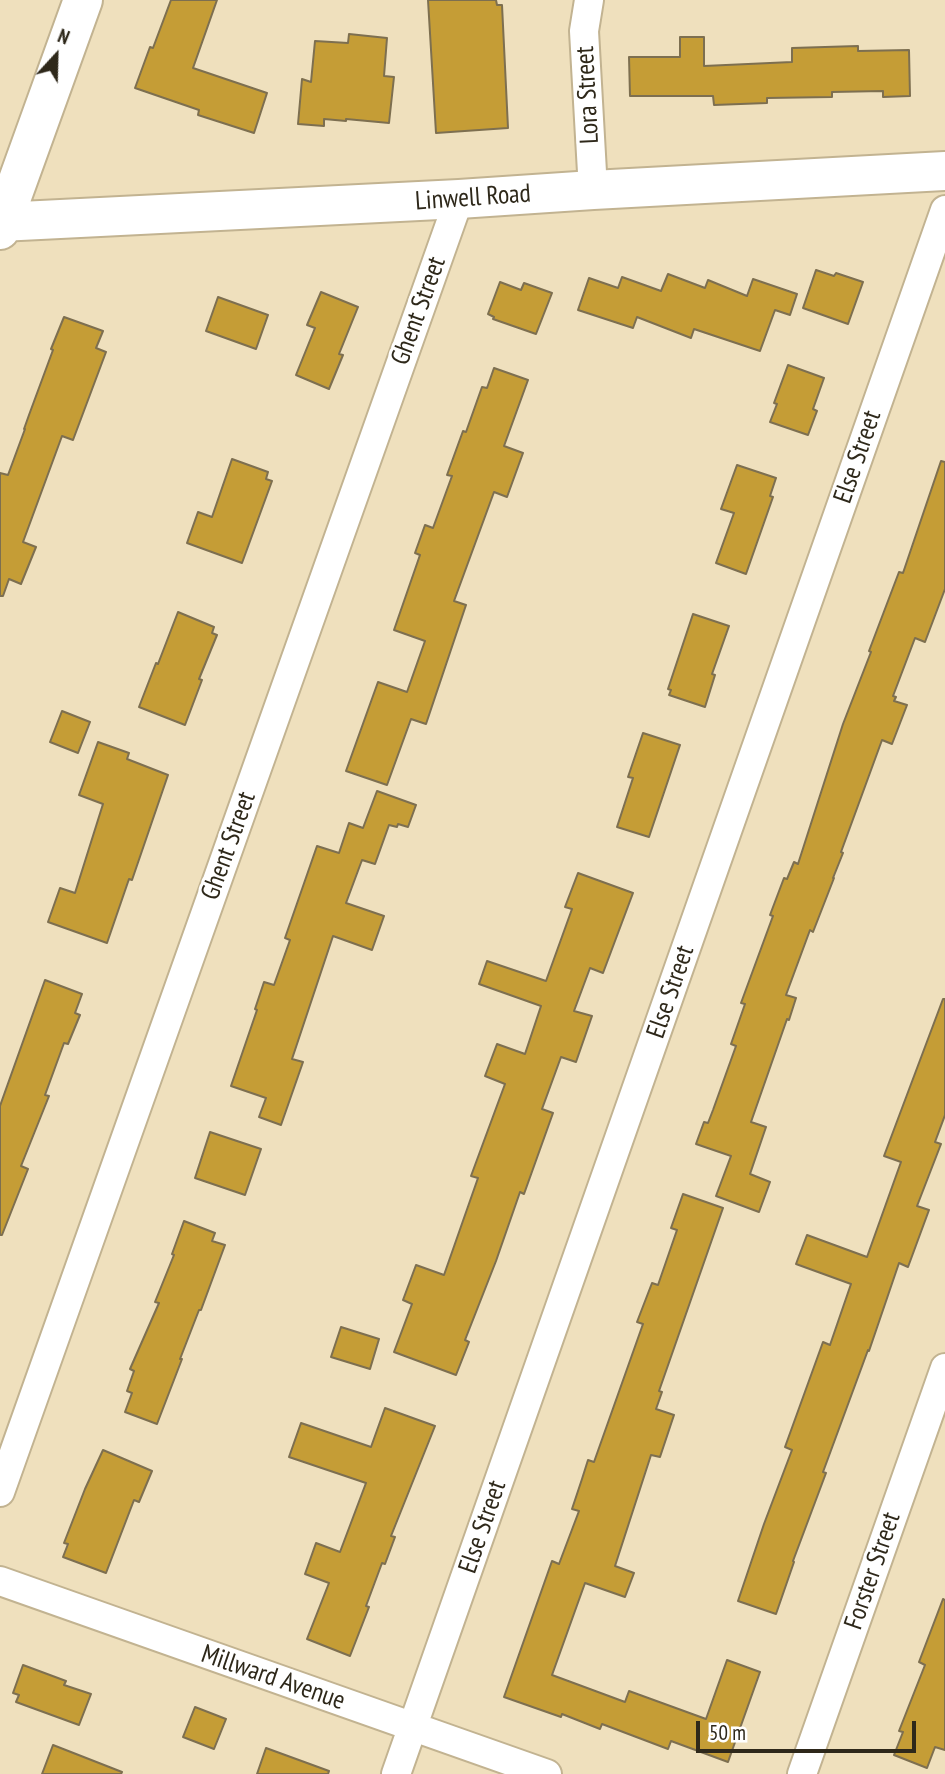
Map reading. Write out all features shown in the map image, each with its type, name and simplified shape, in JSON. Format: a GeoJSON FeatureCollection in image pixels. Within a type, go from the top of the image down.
{"type":"FeatureCollection","features":[{"type":"Feature","properties":{"kind":"main road"},"geometry":{"type":"LineString","coordinates":[[1,225],[83,0]]}},
{"type":"Feature","properties":{"kind":"main road","name":"Linwell Road"},"geometry":{"type":"LineString","coordinates":[[1,225],[945,171]]}},
{"type":"Feature","properties":{"kind":"street","name":"Lora Street"},"geometry":{"type":"LineString","coordinates":[[589,0],[584,31],[593,190]]}},
{"type":"Feature","properties":{"kind":"street","name":"Ghent Street"},"geometry":{"type":"LineString","coordinates":[[0,1492],[459,199]]}},
{"type":"Feature","properties":{"kind":"street","name":"Else Street"},"geometry":{"type":"LineString","coordinates":[[396,1774],[945,210]]}},
{"type":"Feature","properties":{"kind":"street","name":"Forster Street"},"geometry":{"type":"LineString","coordinates":[[802,1774],[945,1368]]}},
{"type":"Feature","properties":{"kind":"street","name":"Millward Avenue"},"geometry":{"type":"LineString","coordinates":[[0,1581],[547,1774]]}},
{"type":"Feature","properties":{"kind":"building"},"geometry":{"type":"Polygon","coordinates":[[[171,0],[217,0],[193,68],[267,93],[254,133],[198,115],[199,110],[135,88],[171,0]]]}},
{"type":"Feature","properties":{"kind":"building"},"geometry":{"type":"Polygon","coordinates":[[[428,0],[496,0],[497,5],[502,5],[508,128],[436,133],[428,0]]]}},
{"type":"Feature","properties":{"kind":"building"},"geometry":{"type":"Polygon","coordinates":[[[349,34],[387,38],[384,76],[394,77],[389,123],[324,119],[324,126],[298,124],[302,79],[311,82],[315,41],[348,43],[349,34]]]}},
{"type":"Feature","properties":{"kind":"building"},"geometry":{"type":"Polygon","coordinates":[[[680,37],[704,37],[704,66],[792,62],[792,48],[858,46],[858,51],[909,50],[910,96],[883,97],[883,91],[832,92],[832,97],[767,98],[767,103],[714,105],[713,96],[630,96],[629,57],[680,57],[680,37]]]}},
{"type":"Feature","properties":{"kind":"building"},"geometry":{"type":"Polygon","coordinates":[[[816,270],[863,282],[848,324],[803,308],[816,270]]]}},
{"type":"Feature","properties":{"kind":"building"},"geometry":{"type":"Polygon","coordinates":[[[668,274],[705,288],[708,280],[747,296],[753,279],[797,294],[790,315],[775,310],[760,351],[694,329],[691,338],[637,317],[633,328],[578,310],[589,278],[618,288],[622,277],[661,291],[668,274]]]}},
{"type":"Feature","properties":{"kind":"building"},"geometry":{"type":"Polygon","coordinates":[[[500,282],[521,290],[524,283],[552,293],[536,334],[493,319],[494,317],[488,314],[500,282]]]}},
{"type":"Feature","properties":{"kind":"building"},"geometry":{"type":"Polygon","coordinates":[[[321,292],[358,307],[339,354],[343,355],[329,389],[296,375],[315,328],[307,325],[321,292]]]}},
{"type":"Feature","properties":{"kind":"building"},"geometry":{"type":"Polygon","coordinates":[[[218,297],[268,315],[256,349],[206,331],[218,297]]]}},
{"type":"Feature","properties":{"kind":"building"},"geometry":{"type":"Polygon","coordinates":[[[64,317],[103,331],[96,348],[106,352],[73,440],[62,436],[23,542],[36,547],[21,584],[9,579],[3,596],[0,596],[0,473],[8,475],[64,317]]]}},
{"type":"Feature","properties":{"kind":"building"},"geometry":{"type":"Polygon","coordinates":[[[788,365],[824,378],[813,409],[817,411],[808,435],[770,422],[788,365]]]}},
{"type":"Feature","properties":{"kind":"building"},"geometry":{"type":"Polygon","coordinates":[[[494,368],[528,380],[504,446],[523,453],[507,497],[494,492],[454,601],[466,605],[426,724],[411,719],[387,785],[346,771],[378,682],[407,692],[425,641],[394,630],[420,555],[415,553],[425,525],[433,528],[452,476],[447,475],[463,431],[466,432],[482,387],[487,388],[494,368]]]}},
{"type":"Feature","properties":{"kind":"building"},"geometry":{"type":"Polygon","coordinates":[[[232,459],[268,472],[266,479],[272,481],[242,563],[187,543],[198,512],[212,517],[232,459]]]}},
{"type":"Feature","properties":{"kind":"building"},"geometry":{"type":"Polygon","coordinates":[[[941,461],[945,462],[945,589],[925,642],[915,638],[893,696],[896,697],[894,701],[907,705],[892,744],[882,740],[834,878],[813,932],[810,930],[786,995],[796,998],[751,1122],[766,1127],[750,1174],[770,1182],[759,1212],[716,1196],[731,1156],[696,1144],[704,1122],[708,1123],[736,1046],[731,1044],[745,1004],[741,1003],[773,916],[770,915],[784,878],[787,879],[794,862],[798,864],[843,724],[899,572],[903,573],[941,461]]]}},
{"type":"Feature","properties":{"kind":"building"},"geometry":{"type":"Polygon","coordinates":[[[737,465],[776,478],[770,496],[773,497],[746,574],[716,563],[734,513],[721,509],[737,465]]]}},
{"type":"Feature","properties":{"kind":"building"},"geometry":{"type":"Polygon","coordinates":[[[178,612],[214,627],[212,633],[217,635],[199,679],[202,680],[185,725],[139,707],[178,612]]]}},
{"type":"Feature","properties":{"kind":"building"},"geometry":{"type":"Polygon","coordinates":[[[693,614],[729,626],[712,674],[715,675],[705,707],[669,695],[671,690],[668,689],[693,614]]]}},
{"type":"Feature","properties":{"kind":"building"},"geometry":{"type":"Polygon","coordinates":[[[62,711],[90,722],[78,753],[50,742],[62,711]]]}},
{"type":"Feature","properties":{"kind":"building"},"geometry":{"type":"Polygon","coordinates":[[[643,733],[680,745],[649,837],[617,827],[633,778],[628,777],[643,733]]]}},
{"type":"Feature","properties":{"kind":"building"},"geometry":{"type":"Polygon","coordinates":[[[98,742],[129,753],[127,759],[168,775],[107,943],[48,922],[60,888],[75,893],[103,804],[79,795],[98,742]]]}},
{"type":"Feature","properties":{"kind":"building"},"geometry":{"type":"Polygon","coordinates":[[[377,791],[416,805],[408,827],[389,825],[375,864],[362,860],[346,903],[384,916],[372,950],[333,936],[292,1059],[303,1062],[281,1125],[259,1117],[266,1098],[231,1086],[264,982],[274,985],[290,940],[285,938],[317,846],[339,853],[349,823],[363,828],[377,791]]]}},
{"type":"Feature","properties":{"kind":"building"},"geometry":{"type":"Polygon","coordinates":[[[578,873],[633,893],[603,973],[590,968],[574,1011],[592,1016],[576,1062],[561,1057],[542,1109],[553,1113],[524,1194],[520,1192],[465,1340],[469,1342],[456,1375],[394,1352],[412,1304],[403,1300],[416,1265],[444,1275],[478,1178],[471,1176],[505,1084],[485,1076],[497,1044],[525,1054],[541,1006],[479,984],[487,961],[546,981],[572,909],[565,907],[578,873]]]}},
{"type":"Feature","properties":{"kind":"building"},"geometry":{"type":"Polygon","coordinates":[[[45,980],[82,994],[75,1013],[80,1015],[68,1044],[64,1043],[45,1095],[49,1096],[21,1166],[28,1169],[0,1235],[0,1106],[45,980]]]}},
{"type":"Feature","properties":{"kind":"building"},"geometry":{"type":"Polygon","coordinates":[[[943,999],[945,1115],[935,1142],[941,1144],[917,1206],[929,1210],[908,1267],[899,1263],[823,1472],[826,1473],[776,1614],[738,1601],[792,1450],[785,1447],[823,1342],[830,1345],[851,1284],[796,1264],[807,1235],[867,1257],[901,1162],[884,1156],[943,999]]]}},
{"type":"Feature","properties":{"kind":"building"},"geometry":{"type":"Polygon","coordinates":[[[210,1132],[261,1149],[245,1195],[195,1178],[210,1132]]]}},
{"type":"Feature","properties":{"kind":"building"},"geometry":{"type":"Polygon","coordinates":[[[683,1194],[723,1208],[659,1391],[662,1392],[656,1409],[674,1415],[660,1457],[651,1455],[615,1566],[634,1573],[625,1597],[585,1583],[552,1675],[625,1702],[629,1691],[706,1719],[727,1660],[760,1672],[728,1762],[671,1741],[668,1749],[602,1724],[600,1729],[562,1714],[561,1717],[504,1697],[552,1561],[559,1564],[579,1511],[572,1509],[588,1460],[594,1462],[643,1324],[637,1322],[652,1283],[658,1285],[677,1230],[671,1228],[683,1194]]]}},
{"type":"Feature","properties":{"kind":"building"},"geometry":{"type":"Polygon","coordinates":[[[184,1221],[215,1233],[212,1241],[225,1245],[157,1424],[125,1412],[132,1393],[127,1391],[134,1371],[130,1369],[159,1303],[155,1302],[184,1221]]]}},
{"type":"Feature","properties":{"kind":"building"},"geometry":{"type":"Polygon","coordinates":[[[341,1327],[379,1339],[370,1369],[331,1357],[341,1327]]]}},
{"type":"Feature","properties":{"kind":"building"},"geometry":{"type":"Polygon","coordinates":[[[385,1408],[435,1426],[391,1536],[395,1537],[385,1564],[382,1563],[350,1656],[307,1639],[329,1583],[305,1574],[316,1543],[340,1552],[366,1483],[289,1457],[301,1423],[371,1447],[385,1408]]]}},
{"type":"Feature","properties":{"kind":"building"},"geometry":{"type":"Polygon","coordinates":[[[103,1450],[152,1471],[139,1502],[134,1500],[106,1573],[63,1557],[68,1544],[64,1543],[103,1450]]]}},
{"type":"Feature","properties":{"kind":"building"},"geometry":{"type":"Polygon","coordinates":[[[943,1599],[945,1750],[935,1747],[927,1768],[894,1755],[903,1732],[899,1731],[925,1665],[919,1662],[943,1599]]]}},
{"type":"Feature","properties":{"kind":"building"},"geometry":{"type":"Polygon","coordinates":[[[23,1665],[66,1681],[64,1685],[91,1694],[79,1725],[16,1702],[19,1695],[13,1693],[23,1665]]]}},
{"type":"Feature","properties":{"kind":"building"},"geometry":{"type":"Polygon","coordinates":[[[195,1707],[226,1719],[214,1749],[183,1737],[195,1707]]]}},
{"type":"Feature","properties":{"kind":"building"},"geometry":{"type":"Polygon","coordinates":[[[53,1745],[122,1772],[42,1774],[53,1745]]]}},
{"type":"Feature","properties":{"kind":"building"},"geometry":{"type":"Polygon","coordinates":[[[266,1748],[329,1771],[328,1774],[257,1774],[266,1748]]]}}]}
